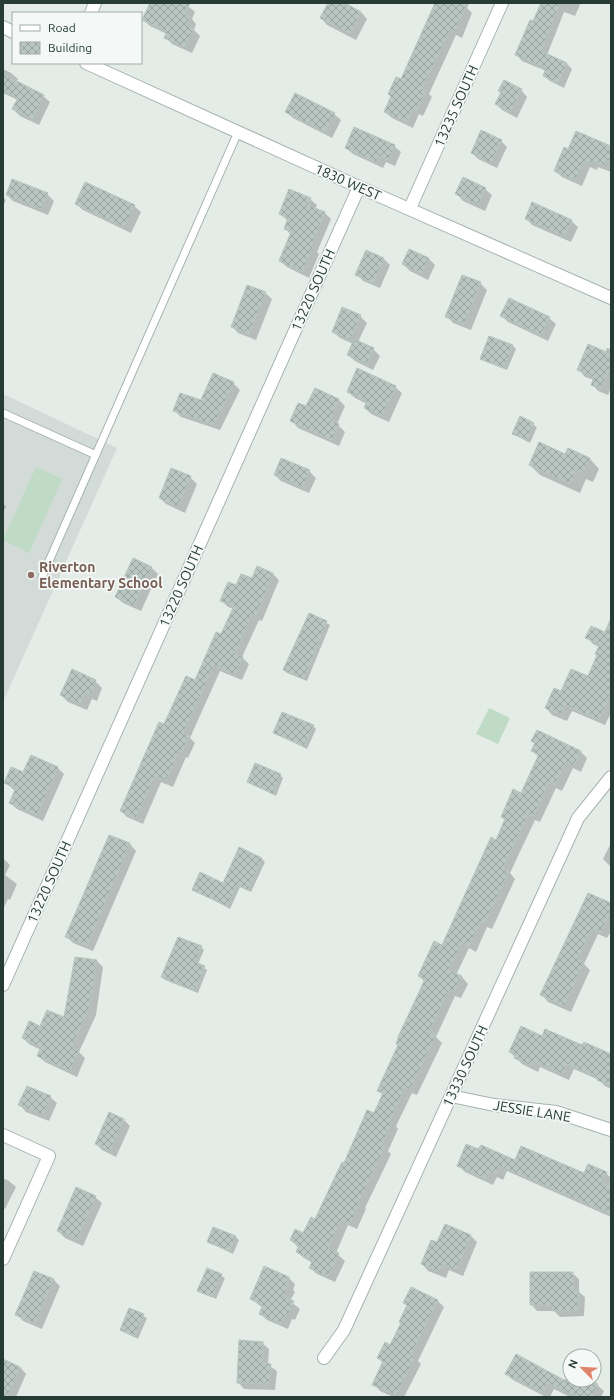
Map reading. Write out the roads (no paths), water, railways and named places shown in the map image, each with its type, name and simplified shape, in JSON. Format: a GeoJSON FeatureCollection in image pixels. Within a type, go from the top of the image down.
{"type":"FeatureCollection","features":[{"type":"Feature","properties":{"kind":"street","name":"13235 SOUTH"},"geometry":{"type":"LineString","coordinates":[[410,208],[502,3]]}},
{"type":"Feature","properties":{"kind":"street"},"geometry":{"type":"LineString","coordinates":[[3,27],[12,32]]}},
{"type":"Feature","properties":{"kind":"street","name":"1830 WEST"},"geometry":{"type":"LineString","coordinates":[[88,64],[359,187],[410,208],[611,298]]}},
{"type":"Feature","properties":{"kind":"street","name":"13220 SOUTH"},"geometry":{"type":"LineString","coordinates":[[3,985],[359,187]]}},
{"type":"Feature","properties":{"kind":"street","name":"13330 SOUTH"},"geometry":{"type":"LineString","coordinates":[[324,1358],[344,1330],[578,818],[611,777]]}},
{"type":"Feature","properties":{"kind":"street","name":"JESSIE LANE"},"geometry":{"type":"LineString","coordinates":[[451,1096],[494,1105],[556,1112],[611,1130]]}},
{"type":"Feature","properties":{"kind":"street"},"geometry":{"type":"LineString","coordinates":[[3,1135],[49,1156],[3,1259]]}},
{"type":"Feature","properties":{"kind":"lane"},"geometry":{"type":"LineString","coordinates":[[42,577],[238,132]]}},
{"type":"Feature","properties":{"kind":"lane"},"geometry":{"type":"LineString","coordinates":[[3,413],[96,455]]}},
{"type":"Feature","properties":{"kind":"place","name":"Riverton Elementary School"},"geometry":{"type":"Point","coordinates":[31,575]}}]}
